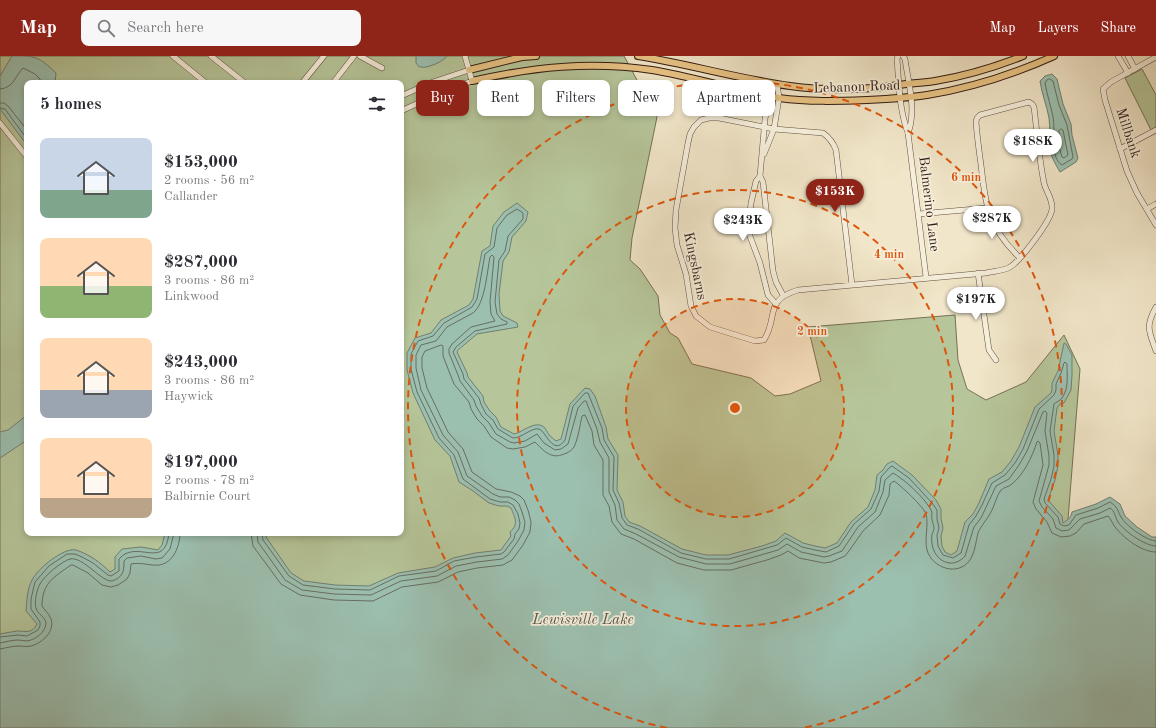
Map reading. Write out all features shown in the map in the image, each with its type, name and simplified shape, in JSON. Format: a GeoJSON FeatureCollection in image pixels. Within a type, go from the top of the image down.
{"type":"FeatureCollection","features":[{"type":"Feature","properties":{"kind":"main road"},"geometry":{"type":"LineString","coordinates":[[469,70],[509,60],[536,56]]}},
{"type":"Feature","properties":{"kind":"main road","name":"Lebanon Road"},"geometry":{"type":"LineString","coordinates":[[638,56],[667,60],[777,84],[840,90],[935,81],[998,66],[1023,56]]}},
{"type":"Feature","properties":{"kind":"main road","name":"Lebanon Road"},"geometry":{"type":"LineString","coordinates":[[775,97],[836,101],[900,98],[939,93],[992,79],[1054,56]]}},
{"type":"Feature","properties":{"kind":"main road","name":"Lebanon Road"},"geometry":{"type":"LineString","coordinates":[[472,81],[542,68],[565,66],[604,66],[652,70],[697,80]]}},
{"type":"Feature","properties":{"kind":"street"},"geometry":{"type":"LineString","coordinates":[[173,56],[202,80]]}},
{"type":"Feature","properties":{"kind":"street"},"geometry":{"type":"LineString","coordinates":[[211,56],[241,80]]}},
{"type":"Feature","properties":{"kind":"street"},"geometry":{"type":"LineString","coordinates":[[304,80],[324,56]]}},
{"type":"Feature","properties":{"kind":"street"},"geometry":{"type":"LineString","coordinates":[[336,80],[354,56]]}},
{"type":"Feature","properties":{"kind":"street"},"geometry":{"type":"LineString","coordinates":[[360,56],[382,68]]}},
{"type":"Feature","properties":{"kind":"street"},"geometry":{"type":"LineString","coordinates":[[465,56],[472,81]]}},
{"type":"Feature","properties":{"kind":"street","name":"Balmerino Lane"},"geometry":{"type":"LineString","coordinates":[[898,56],[900,98],[903,120],[908,133],[926,277]]}},
{"type":"Feature","properties":{"kind":"street","name":"Balmerino Lane"},"geometry":{"type":"LineString","coordinates":[[903,56],[905,58],[909,84],[912,119],[908,133]]}},
{"type":"Feature","properties":{"kind":"street"},"geometry":{"type":"LineString","coordinates":[[1118,56],[1128,73],[1156,57]]}},
{"type":"Feature","properties":{"kind":"street"},"geometry":{"type":"LineString","coordinates":[[1128,56],[1135,69]]}},
{"type":"Feature","properties":{"kind":"street"},"geometry":{"type":"LineString","coordinates":[[404,95],[433,82],[469,70]]}},
{"type":"Feature","properties":{"kind":"street","name":"Millbank"},"geometry":{"type":"LineString","coordinates":[[1128,73],[1103,88],[1105,100],[1120,149],[1137,193],[1156,225]]}},
{"type":"Feature","properties":{"kind":"street","name":"Lebanon Road"},"geometry":{"type":"LineString","coordinates":[[404,110],[472,81]]}},
{"type":"Feature","properties":{"kind":"street"},"geometry":{"type":"LineString","coordinates":[[761,161],[774,128],[779,98],[777,84]]}},
{"type":"Feature","properties":{"kind":"street"},"geometry":{"type":"LineString","coordinates":[[765,116],[760,176],[763,182],[773,267],[776,282],[783,295],[798,290],[978,273],[1006,269],[1014,264],[1020,258],[1049,218],[1052,210],[1052,203],[1044,182],[1034,107],[1032,103],[1027,102],[980,115],[976,124],[987,208],[997,232],[1020,258]]}},
{"type":"Feature","properties":{"kind":"street","name":"Kingsbarns"},"geometry":{"type":"LineString","coordinates":[[763,126],[719,118],[709,118],[701,120],[690,134],[676,210],[675,228],[677,245],[686,274],[691,306],[696,316],[710,327],[755,341],[764,340],[770,330],[776,304],[783,295]]}},
{"type":"Feature","properties":{"kind":"street"},"geometry":{"type":"LineString","coordinates":[[0,123],[24,153]]}},
{"type":"Feature","properties":{"kind":"street"},"geometry":{"type":"LineString","coordinates":[[763,126],[823,133],[834,143],[852,285]]}},
{"type":"Feature","properties":{"kind":"street"},"geometry":{"type":"LineString","coordinates":[[1120,149],[1156,130]]}},
{"type":"Feature","properties":{"kind":"street"},"geometry":{"type":"LineString","coordinates":[[760,176],[756,181],[750,203],[748,231],[756,249],[768,295],[776,304]]}},
{"type":"Feature","properties":{"kind":"street"},"geometry":{"type":"LineString","coordinates":[[1147,210],[1156,204]]}},
{"type":"Feature","properties":{"kind":"street"},"geometry":{"type":"LineString","coordinates":[[919,214],[987,208]]}},
{"type":"Feature","properties":{"kind":"street"},"geometry":{"type":"LineString","coordinates":[[748,221],[757,228],[768,223]]}},
{"type":"Feature","properties":{"kind":"street"},"geometry":{"type":"LineString","coordinates":[[762,270],[773,267]]}},
{"type":"Feature","properties":{"kind":"street"},"geometry":{"type":"LineString","coordinates":[[978,273],[989,350],[996,360]]}},
{"type":"Feature","properties":{"kind":"street"},"geometry":{"type":"LineString","coordinates":[[1156,307],[1150,318],[1148,326],[1156,351]]}},
{"type":"Feature","properties":{"kind":"shaded area"},"geometry":{"type":"Polygon","coordinates":[[[0,56],[624,56],[637,80],[618,80],[618,116],[657,117],[632,238],[630,260],[640,269],[658,296],[660,315],[670,333],[678,338],[692,364],[751,378],[775,396],[790,394],[821,381],[808,327],[955,315],[958,360],[967,389],[986,400],[1026,382],[1064,335],[1080,369],[1063,582],[0,728],[0,56]]]}},
{"type":"Feature","properties":{"kind":"shaded area"},"geometry":{"type":"Polygon","coordinates":[[[1142,69],[1156,95],[1156,127],[1151,130],[1125,78],[1142,69]]]}},
{"type":"Feature","properties":{"kind":"water"},"geometry":{"type":"Polygon","coordinates":[[[12,56],[36,58],[45,63],[56,73],[55,80],[24,80],[24,141],[0,109],[0,76],[12,56]]]}},
{"type":"Feature","properties":{"kind":"water"},"geometry":{"type":"Polygon","coordinates":[[[416,56],[447,56],[435,64],[427,67],[419,67],[416,63],[416,56]]]}},
{"type":"Feature","properties":{"kind":"water"},"geometry":{"type":"Polygon","coordinates":[[[1052,74],[1057,79],[1063,104],[1071,124],[1072,135],[1078,158],[1076,162],[1060,172],[1051,152],[1049,141],[1049,118],[1040,81],[1045,76],[1052,74]]]}},
{"type":"Feature","properties":{"kind":"water","name":"Lewisville Lake"},"geometry":{"type":"Polygon","coordinates":[[[517,203],[528,212],[526,221],[512,237],[509,252],[503,261],[499,294],[500,311],[503,316],[517,323],[518,327],[477,334],[458,350],[457,352],[468,377],[483,396],[484,402],[496,417],[501,427],[514,434],[533,426],[540,425],[544,427],[549,435],[556,441],[561,439],[570,404],[585,388],[590,389],[595,396],[606,427],[608,439],[618,455],[617,490],[623,502],[625,516],[629,522],[640,526],[682,549],[706,555],[728,555],[762,546],[776,541],[785,533],[803,543],[825,548],[837,543],[851,522],[868,507],[875,490],[877,475],[887,464],[893,461],[912,475],[936,500],[941,509],[943,528],[941,536],[942,546],[945,552],[951,555],[957,551],[965,522],[973,514],[989,479],[1002,472],[1011,461],[1019,447],[1035,407],[1051,393],[1052,383],[1058,371],[1064,343],[1066,344],[1072,355],[1071,390],[1064,403],[1060,404],[1057,408],[1054,431],[1058,455],[1058,466],[1048,500],[1062,516],[1063,523],[1070,517],[1072,512],[1096,504],[1110,497],[1120,504],[1125,516],[1137,527],[1152,537],[1156,537],[1156,728],[0,728],[0,634],[17,631],[31,631],[35,627],[37,624],[26,611],[30,584],[39,570],[58,555],[65,552],[76,550],[86,554],[103,565],[110,572],[115,569],[115,557],[122,549],[141,547],[158,550],[162,545],[164,536],[266,536],[291,573],[304,581],[335,585],[369,586],[398,573],[435,567],[453,558],[475,553],[501,550],[511,536],[510,532],[515,526],[515,518],[511,508],[489,503],[459,482],[450,456],[435,440],[413,393],[407,370],[407,353],[415,338],[431,333],[441,320],[469,305],[473,299],[482,251],[490,246],[493,226],[504,212],[517,203]]]}},
{"type":"Feature","properties":{"kind":"water"},"geometry":{"type":"Polygon","coordinates":[[[24,417],[24,442],[0,458],[0,432],[8,430],[24,417]]]}}]}
